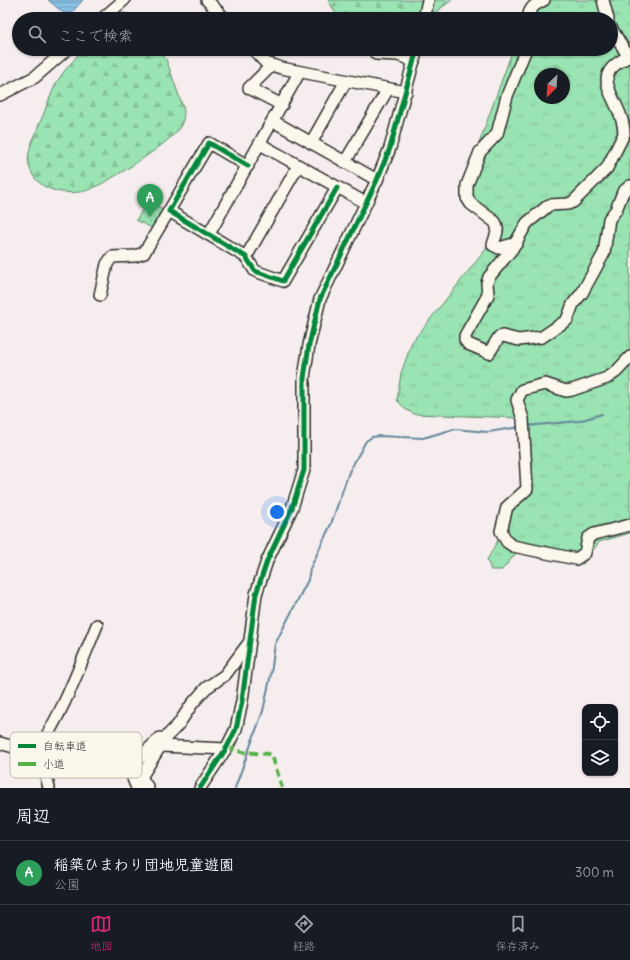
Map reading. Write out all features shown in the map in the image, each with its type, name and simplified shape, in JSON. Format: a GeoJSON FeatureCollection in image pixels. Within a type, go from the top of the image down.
{"type":"FeatureCollection","features":[{"type":"Feature","properties":{"kind":"street"},"geometry":{"type":"LineString","coordinates":[[110,12],[124,0]]}},
{"type":"Feature","properties":{"kind":"street"},"geometry":{"type":"LineString","coordinates":[[207,0],[218,12]]}},
{"type":"Feature","properties":{"kind":"street"},"geometry":{"type":"LineString","coordinates":[[425,12],[428,0]]}},
{"type":"Feature","properties":{"kind":"street"},"geometry":{"type":"LineString","coordinates":[[530,12],[531,8],[544,0]]}},
{"type":"Feature","properties":{"kind":"street"},"geometry":{"type":"LineString","coordinates":[[603,0],[606,12]]}},
{"type":"Feature","properties":{"kind":"street"},"geometry":{"type":"LineString","coordinates":[[618,40],[630,56],[615,64],[607,75],[606,81],[618,109],[624,130],[624,134],[610,163],[574,202],[568,204],[549,205],[527,223],[516,242],[489,277],[487,283],[488,295],[465,336],[465,340],[468,344],[489,353],[499,337],[503,336],[519,340],[542,337],[567,320],[573,304],[582,293],[604,252],[609,219],[616,210],[622,192],[630,186]]}},
{"type":"Feature","properties":{"kind":"street"},"geometry":{"type":"LineString","coordinates":[[0,95],[36,77],[59,56]]}},
{"type":"Feature","properties":{"kind":"street"},"geometry":{"type":"LineString","coordinates":[[260,56],[266,63],[299,73],[406,92]]}},
{"type":"Feature","properties":{"kind":"street"},"geometry":{"type":"LineString","coordinates":[[401,56],[414,61]]}},
{"type":"Feature","properties":{"kind":"street"},"geometry":{"type":"LineString","coordinates":[[200,788],[226,749],[239,718],[256,594],[270,554],[292,508],[304,470],[304,378],[314,318],[328,282],[377,180],[390,148],[415,56]]}},
{"type":"Feature","properties":{"kind":"street"},"geometry":{"type":"LineString","coordinates":[[516,242],[499,248],[493,244],[498,226],[495,222],[471,204],[466,192],[474,163],[480,152],[497,134],[507,96],[523,56]]}},
{"type":"Feature","properties":{"kind":"street"},"geometry":{"type":"LineString","coordinates":[[272,65],[249,88],[282,105]]}},
{"type":"Feature","properties":{"kind":"street"},"geometry":{"type":"LineString","coordinates":[[209,234],[299,73]]}},
{"type":"Feature","properties":{"kind":"street"},"geometry":{"type":"LineString","coordinates":[[311,143],[346,81]]}},
{"type":"Feature","properties":{"kind":"street"},"geometry":{"type":"LineString","coordinates":[[346,162],[388,89]]}},
{"type":"Feature","properties":{"kind":"street"},"geometry":{"type":"LineString","coordinates":[[273,121],[377,180]]}},
{"type":"Feature","properties":{"kind":"street"},"geometry":{"type":"LineString","coordinates":[[100,295],[108,264],[112,257],[135,256],[144,253],[209,143],[248,166]]}},
{"type":"Feature","properties":{"kind":"street"},"geometry":{"type":"LineString","coordinates":[[260,144],[336,188],[366,203]]}},
{"type":"Feature","properties":{"kind":"street"},"geometry":{"type":"LineString","coordinates":[[246,256],[298,166]]}},
{"type":"Feature","properties":{"kind":"street"},"geometry":{"type":"LineString","coordinates":[[169,211],[246,256],[255,271],[283,281],[336,188]]}},
{"type":"Feature","properties":{"kind":"street"},"geometry":{"type":"LineString","coordinates":[[630,357],[616,372],[607,378],[566,391],[545,384],[526,388],[518,395],[517,400],[523,419],[527,489],[507,507],[501,531],[507,542],[513,546],[576,559],[585,553],[588,538],[594,534],[630,526]]}},
{"type":"Feature","properties":{"kind":"street"},"geometry":{"type":"LineString","coordinates":[[51,732],[63,709],[97,624]]}},
{"type":"Feature","properties":{"kind":"street"},"geometry":{"type":"LineString","coordinates":[[142,775],[161,746],[206,688],[225,675],[249,642]]}},
{"type":"Feature","properties":{"kind":"street"},"geometry":{"type":"LineString","coordinates":[[142,758],[161,737],[173,731]]}},
{"type":"Feature","properties":{"kind":"street"},"geometry":{"type":"LineString","coordinates":[[0,743],[10,746]]}},
{"type":"Feature","properties":{"kind":"street"},"geometry":{"type":"LineString","coordinates":[[161,746],[226,749]]}},
{"type":"Feature","properties":{"kind":"street"},"geometry":{"type":"LineString","coordinates":[[47,778],[49,788]]}},
{"type":"Feature","properties":{"kind":"street"},"geometry":{"type":"LineString","coordinates":[[133,778],[137,788]]}},
{"type":"Feature","properties":{"kind":"street"},"geometry":{"type":"LineString","coordinates":[[142,778],[148,788]]}},
{"type":"Feature","properties":{"kind":"green space"},"geometry":{"type":"Polygon","coordinates":[[[328,0],[452,0],[436,12],[335,12],[328,0]]]}},
{"type":"Feature","properties":{"kind":"green space"},"geometry":{"type":"Polygon","coordinates":[[[530,0],[630,0],[630,533],[599,542],[583,564],[517,552],[502,570],[491,570],[487,560],[498,540],[502,507],[524,488],[519,418],[414,414],[405,409],[397,400],[401,373],[412,342],[490,244],[492,225],[469,208],[468,174],[510,56],[618,56],[618,12],[526,12],[530,0]]]}},
{"type":"Feature","properties":{"kind":"green space"},"geometry":{"type":"Polygon","coordinates":[[[77,56],[164,56],[184,110],[180,127],[162,145],[119,174],[93,188],[85,191],[68,193],[59,192],[43,186],[32,174],[28,160],[29,150],[55,85],[77,56]]]}},
{"type":"Feature","properties":{"kind":"green space"},"geometry":{"type":"Polygon","coordinates":[[[148,201],[163,210],[163,214],[154,229],[136,220],[148,201]]]}},
{"type":"Feature","properties":{"kind":"water"},"geometry":{"type":"Polygon","coordinates":[[[48,0],[83,0],[72,12],[62,12],[48,0]]]}},
{"type":"Feature","properties":{"kind":"waterway"},"geometry":{"type":"LineString","coordinates":[[526,426],[579,421],[602,414]]}},
{"type":"Feature","properties":{"kind":"waterway"},"geometry":{"type":"LineString","coordinates":[[235,788],[263,711],[271,674],[275,644],[308,580],[310,569],[331,524],[349,472],[366,441],[372,437],[380,436],[423,438],[454,429],[488,432],[520,427]]}},
{"type":"Feature","properties":{"kind":"marked path"},"geometry":{"type":"LineString","coordinates":[[227,747],[242,752],[269,754],[273,758],[282,788]]}},
{"type":"Feature","properties":{"kind":"cycle path"},"geometry":{"type":"LineString","coordinates":[[200,788],[227,747],[236,729],[242,701],[256,594],[267,561],[292,508],[304,470],[304,378],[309,345],[320,299],[377,180],[390,148],[415,56]]}},
{"type":"Feature","properties":{"kind":"cycle path"},"geometry":{"type":"LineString","coordinates":[[248,166],[209,143],[169,211],[246,257],[255,271],[283,281],[337,188]]}},
{"type":"Feature","properties":{"kind":"place","name":"稲築ひまわり団地児童遊園"},"geometry":{"type":"Point","coordinates":[150,217]}}]}
